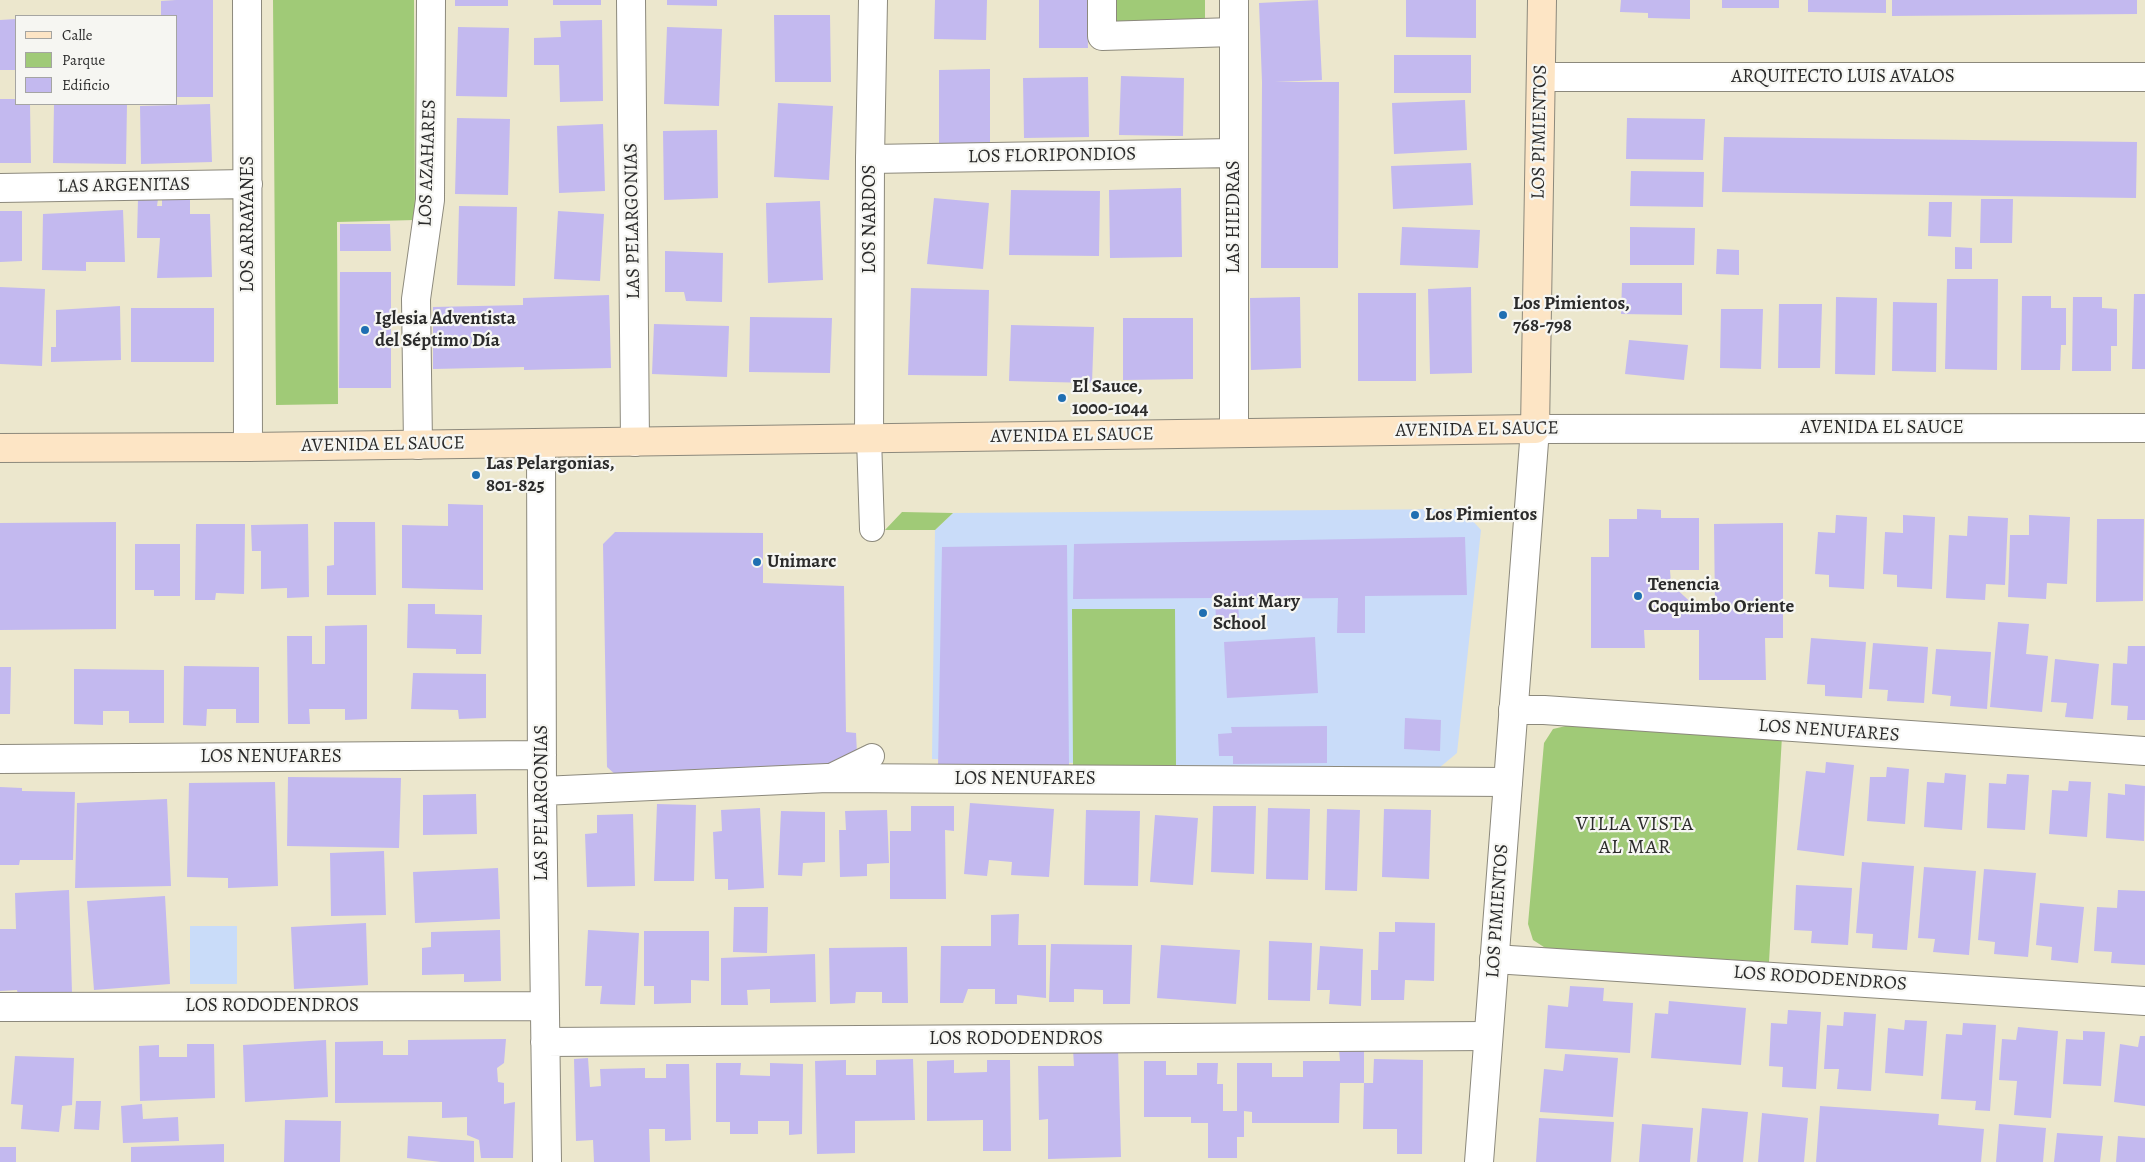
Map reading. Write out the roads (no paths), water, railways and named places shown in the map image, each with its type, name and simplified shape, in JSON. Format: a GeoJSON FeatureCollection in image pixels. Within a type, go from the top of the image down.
{"type":"FeatureCollection","features":[{"type":"Feature","properties":{"kind":"main road","name":"LOS PIMIENTOS"},"geometry":{"type":"LineString","coordinates":[[1535,429],[1542,0]]}},
{"type":"Feature","properties":{"kind":"main road","name":"AVENIDA EL SAUCE"},"geometry":{"type":"LineString","coordinates":[[0,448],[248,448],[1535,429]]}},
{"type":"Feature","properties":{"kind":"street","name":"LOS ARRAYANES"},"geometry":{"type":"LineString","coordinates":[[248,0],[248,448]]}},
{"type":"Feature","properties":{"kind":"street","name":"LOS AZAHARES"},"geometry":{"type":"LineString","coordinates":[[418,445],[416,299],[430,200],[430,0]]}},
{"type":"Feature","properties":{"kind":"street","name":"LAS PELARGONIAS"},"geometry":{"type":"LineString","coordinates":[[631,0],[635,442]]}},
{"type":"Feature","properties":{"kind":"street","name":"LOS NARDOS"},"geometry":{"type":"LineString","coordinates":[[869,438],[870,159],[873,0]]}},
{"type":"Feature","properties":{"kind":"street"},"geometry":{"type":"LineString","coordinates":[[1102,0],[1102,36],[1234,32]]}},
{"type":"Feature","properties":{"kind":"street","name":"LAS HIEDRAS"},"geometry":{"type":"LineString","coordinates":[[1234,0],[1234,434]]}},
{"type":"Feature","properties":{"kind":"street","name":"ARQUITECTO LUIS AVALOS"},"geometry":{"type":"LineString","coordinates":[[1541,77],[2145,78]]}},
{"type":"Feature","properties":{"kind":"street","name":"LOS FLORIPONDIOS"},"geometry":{"type":"LineString","coordinates":[[870,159],[1234,153]]}},
{"type":"Feature","properties":{"kind":"street","name":"LAS ARGENITAS"},"geometry":{"type":"LineString","coordinates":[[0,188],[248,184]]}},
{"type":"Feature","properties":{"kind":"street","name":"AVENIDA EL SAUCE"},"geometry":{"type":"LineString","coordinates":[[1535,429],[2145,428]]}},
{"type":"Feature","properties":{"kind":"street","name":"LOS PIMIENTOS"},"geometry":{"type":"LineString","coordinates":[[1479,1162],[1535,429]]}},
{"type":"Feature","properties":{"kind":"street","name":"LAS PELARGONIAS"},"geometry":{"type":"LineString","coordinates":[[541,443],[542,791],[547,1162]]}},
{"type":"Feature","properties":{"kind":"street","name":"LOS NENUFARES"},"geometry":{"type":"LineString","coordinates":[[1513,710],[1544,710],[2145,751]]}},
{"type":"Feature","properties":{"kind":"street","name":"LOS NENUFARES"},"geometry":{"type":"LineString","coordinates":[[0,759],[542,755]]}},
{"type":"Feature","properties":{"kind":"street","name":"LOS NENUFARES"},"geometry":{"type":"LineString","coordinates":[[542,791],[827,778],[1508,782]]}},
{"type":"Feature","properties":{"kind":"street","name":"LOS RODODENDROS"},"geometry":{"type":"LineString","coordinates":[[1494,959],[2145,1001]]}},
{"type":"Feature","properties":{"kind":"street","name":"LOS RODODENDROS"},"geometry":{"type":"LineString","coordinates":[[0,1006],[544,1006]]}},
{"type":"Feature","properties":{"kind":"street","name":"LOS RODODENDROS"},"geometry":{"type":"LineString","coordinates":[[545,1042],[1488,1036]]}},
{"type":"Feature","properties":{"kind":"lane"},"geometry":{"type":"LineString","coordinates":[[869,438],[872,529]]}},
{"type":"Feature","properties":{"kind":"lane"},"geometry":{"type":"LineString","coordinates":[[827,778],[872,756]]}},
{"type":"Feature","properties":{"kind":"place","name":"Los Pimientos, 768-798"},"geometry":{"type":"Point","coordinates":[1503,315]}},
{"type":"Feature","properties":{"kind":"place","name":"Iglesia Adventista del Séptimo Día"},"geometry":{"type":"Point","coordinates":[365,330]}},
{"type":"Feature","properties":{"kind":"place","name":"El Sauce, 1000-1044"},"geometry":{"type":"Point","coordinates":[1062,398]}},
{"type":"Feature","properties":{"kind":"place","name":"Las Pelargonias, 801-825"},"geometry":{"type":"Point","coordinates":[476,475]}},
{"type":"Feature","properties":{"kind":"place","name":"Los Pimientos"},"geometry":{"type":"Point","coordinates":[1415,515]}},
{"type":"Feature","properties":{"kind":"place","name":"Unimarc"},"geometry":{"type":"Point","coordinates":[757,562]}},
{"type":"Feature","properties":{"kind":"place","name":"Tenencia Coquimbo Oriente"},"geometry":{"type":"Point","coordinates":[1638,596]}},
{"type":"Feature","properties":{"kind":"place","name":"Saint Mary School"},"geometry":{"type":"Point","coordinates":[1203,613]}},
{"type":"Feature","properties":{"kind":"district","name":"VILLA VISTA AL MAR"},"geometry":{"type":"Point","coordinates":[1635,836]}}]}
